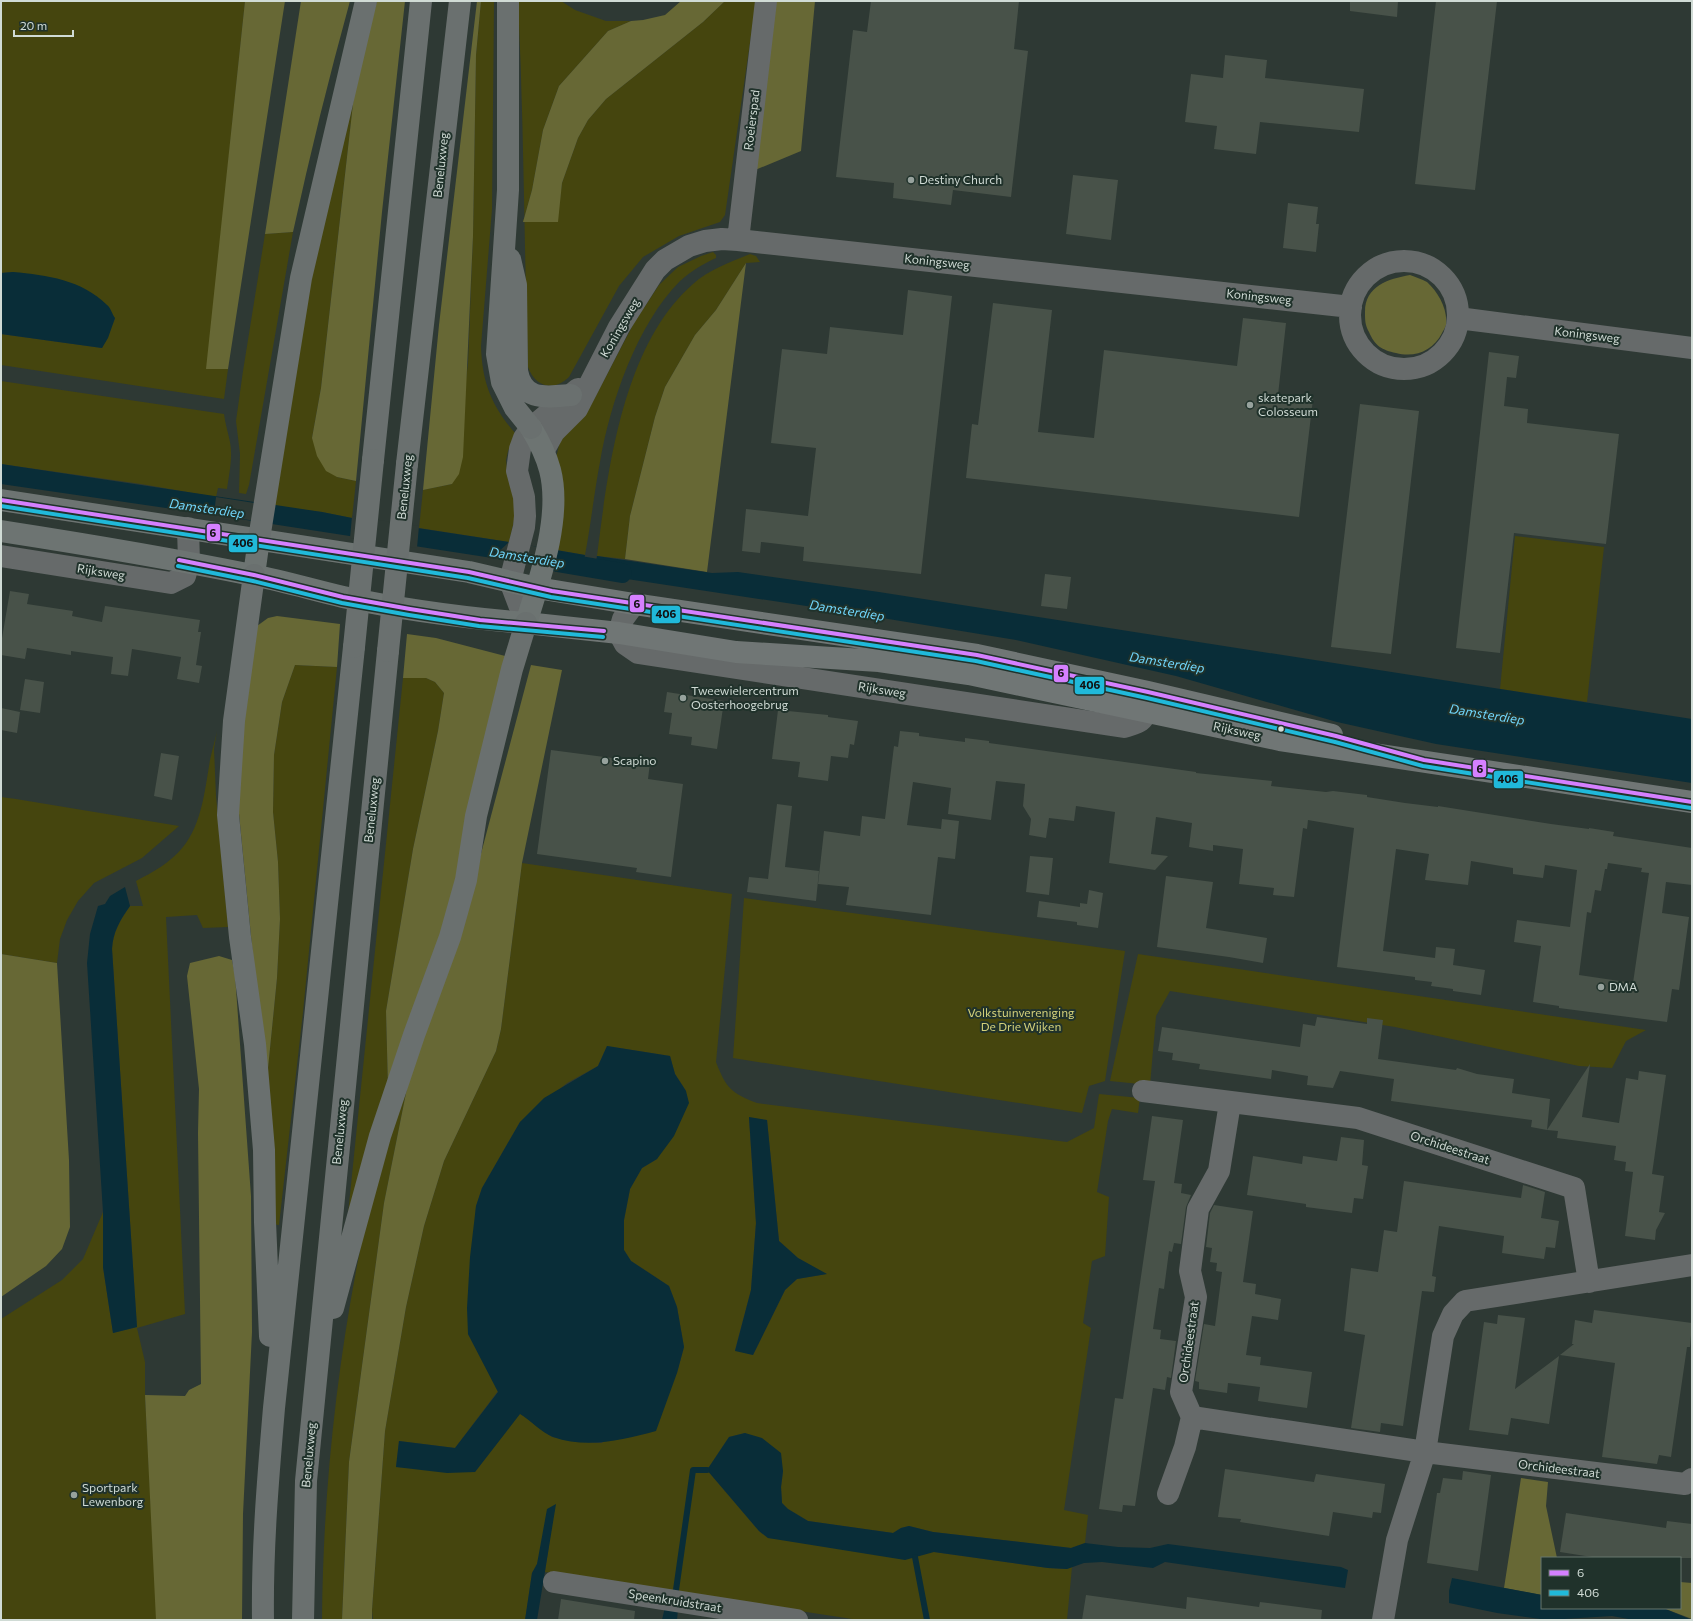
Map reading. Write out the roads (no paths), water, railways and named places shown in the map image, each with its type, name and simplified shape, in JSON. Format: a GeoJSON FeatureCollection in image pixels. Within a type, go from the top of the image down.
{"type":"FeatureCollection","features":[{"type":"Feature","properties":{"kind":"highway"},"geometry":{"type":"LineString","coordinates":[[262,522],[302,278],[366,1]]}},
{"type":"Feature","properties":{"kind":"highway"},"geometry":{"type":"LineString","coordinates":[[264,1620],[263,1594],[269,1470],[274,1408],[421,1]]}},
{"type":"Feature","properties":{"kind":"highway","name":"Beneluxweg"},"geometry":{"type":"LineString","coordinates":[[303,1620],[306,1481],[317,1365],[407,464],[460,1]]}},
{"type":"Feature","properties":{"kind":"highway"},"geometry":{"type":"LineString","coordinates":[[508,1],[508,190],[497,354],[502,382],[515,408],[532,428]]}},
{"type":"Feature","properties":{"kind":"highway"},"geometry":{"type":"LineString","coordinates":[[505,237],[516,285],[518,378],[526,390],[537,396],[571,395]]}},
{"type":"Feature","properties":{"kind":"highway"},"geometry":{"type":"LineString","coordinates":[[254,575],[234,721],[228,815],[240,937],[255,1044],[264,1150],[265,1222],[274,1408]]}},
{"type":"Feature","properties":{"kind":"highway"},"geometry":{"type":"LineString","coordinates":[[317,1365],[380,1136],[414,1035],[450,937],[466,880],[476,816],[512,669],[526,623]]}},
{"type":"Feature","properties":{"kind":"main road"},"geometry":{"type":"LineString","coordinates":[[526,623],[545,557],[554,507],[550,470],[544,450],[532,428]]}},
{"type":"Feature","properties":{"kind":"main road","name":"Rijksweg"},"geometry":{"type":"LineString","coordinates":[[1,500],[188,528],[262,522],[470,572],[515,562],[537,588],[585,597],[977,655],[1148,702]]}},
{"type":"Feature","properties":{"kind":"main road"},"geometry":{"type":"LineString","coordinates":[[254,575],[262,522]]}},
{"type":"Feature","properties":{"kind":"main road","name":"Rijksweg"},"geometry":{"type":"LineString","coordinates":[[1,531],[143,553],[254,575],[343,596],[410,609],[480,620],[580,628],[736,652],[872,660],[924,666],[1148,702],[1336,736],[1424,760],[1692,802]]}},
{"type":"Feature","properties":{"kind":"street","name":"Roeierspad"},"geometry":{"type":"LineString","coordinates":[[738,240],[766,1]]}},
{"type":"Feature","properties":{"kind":"street","name":"Koningsweg"},"geometry":{"type":"LineString","coordinates":[[544,450],[554,432],[577,409],[593,376],[646,282],[665,260],[689,246],[705,241],[722,239],[738,240],[1351,307]]}},
{"type":"Feature","properties":{"kind":"street"},"geometry":{"type":"LineString","coordinates":[[1409,261],[1421,264],[1441,275],[1449,284],[1454,295],[1458,318],[1456,330],[1451,342],[1444,352],[1423,366],[1398,369],[1386,366],[1375,360],[1366,353],[1358,343],[1350,319],[1351,307],[1359,285],[1366,276],[1376,269],[1392,263],[1409,261]]}},
{"type":"Feature","properties":{"kind":"street","name":"Koningsweg"},"geometry":{"type":"LineString","coordinates":[[1458,318],[1692,348]]}},
{"type":"Feature","properties":{"kind":"street","name":"Koningsweg"},"geometry":{"type":"LineString","coordinates":[[532,428],[593,376]]}},
{"type":"Feature","properties":{"kind":"street"},"geometry":{"type":"LineString","coordinates":[[526,623],[515,562],[524,527],[525,506],[523,488],[517,471],[517,460],[524,438],[532,428]]}},
{"type":"Feature","properties":{"kind":"street"},"geometry":{"type":"LineString","coordinates":[[188,528],[189,562]]}},
{"type":"Feature","properties":{"kind":"street","name":"Rijksweg"},"geometry":{"type":"LineString","coordinates":[[1,556],[171,583],[185,576],[189,562]]}},
{"type":"Feature","properties":{"kind":"street"},"geometry":{"type":"LineString","coordinates":[[619,633],[624,619],[634,604]]}},
{"type":"Feature","properties":{"kind":"street","name":"Rijksweg"},"geometry":{"type":"LineString","coordinates":[[619,633],[625,644],[638,652],[1124,727],[1140,722],[1148,702]]}},
{"type":"Feature","properties":{"kind":"street","name":"Orchideestraat"},"geometry":{"type":"LineString","coordinates":[[1143,1091],[1358,1118],[1574,1188],[1589,1282]]}},
{"type":"Feature","properties":{"kind":"street","name":"Orchideestraat"},"geometry":{"type":"LineString","coordinates":[[1230,1103],[1219,1172],[1198,1209],[1190,1271],[1196,1296],[1181,1392],[1192,1418],[1425,1452],[1685,1484],[1692,1479]]}},
{"type":"Feature","properties":{"kind":"street"},"geometry":{"type":"LineString","coordinates":[[1383,1620],[1397,1540],[1425,1452],[1443,1336],[1453,1314],[1465,1301],[1692,1265]]}},
{"type":"Feature","properties":{"kind":"street"},"geometry":{"type":"LineString","coordinates":[[1168,1494],[1185,1447],[1192,1418]]}},
{"type":"Feature","properties":{"kind":"street","name":"Speenkruidstraat"},"geometry":{"type":"LineString","coordinates":[[554,1582],[797,1620]]}},
{"type":"Feature","properties":{"kind":"water"},"geometry":{"type":"Polygon","coordinates":[[[13,272],[51,277],[75,284],[87,290],[108,306],[115,318],[108,338],[102,348],[1,334],[1,273],[13,272]]]}},
{"type":"Feature","properties":{"kind":"water"},"geometry":{"type":"Polygon","coordinates":[[[1,464],[322,512],[585,555],[582,572],[214,515],[1,484],[1,464]]]}},
{"type":"Feature","properties":{"kind":"water"},"geometry":{"type":"Polygon","coordinates":[[[597,556],[712,573],[738,572],[879,592],[1692,719],[1692,783],[1436,744],[1337,722],[1176,676],[1016,640],[846,612],[594,574],[597,556]]]}},
{"type":"Feature","properties":{"kind":"water"},"geometry":{"type":"Polygon","coordinates":[[[125,887],[130,906],[118,926],[112,949],[137,1327],[113,1333],[103,1267],[103,1212],[87,963],[90,934],[98,906],[105,904],[110,896],[125,887]]]}},
{"type":"Feature","properties":{"kind":"water"},"geometry":{"type":"Polygon","coordinates":[[[607,1046],[670,1056],[675,1074],[686,1091],[689,1103],[674,1136],[657,1159],[642,1168],[630,1189],[624,1220],[624,1250],[631,1261],[669,1286],[677,1307],[684,1347],[677,1373],[656,1431],[605,1442],[592,1443],[566,1441],[553,1437],[540,1430],[520,1414],[475,1472],[447,1473],[396,1467],[399,1441],[455,1448],[498,1392],[468,1334],[467,1308],[470,1257],[476,1206],[482,1188],[520,1122],[544,1098],[598,1066],[607,1046]]]}},
{"type":"Feature","properties":{"kind":"water"},"geometry":{"type":"Polygon","coordinates":[[[749,1117],[767,1120],[779,1241],[798,1258],[827,1274],[797,1279],[785,1290],[753,1355],[735,1351],[751,1290],[756,1223],[749,1117]]]}},
{"type":"Feature","properties":{"kind":"water"},"geometry":{"type":"Polygon","coordinates":[[[745,1433],[762,1438],[781,1453],[783,1471],[781,1487],[782,1503],[788,1509],[808,1521],[893,1533],[901,1528],[909,1526],[933,1532],[1071,1548],[1085,1543],[1118,1547],[1150,1548],[1168,1544],[1341,1567],[1348,1570],[1345,1588],[1165,1562],[1153,1568],[1102,1562],[1084,1563],[1067,1569],[1048,1568],[934,1552],[905,1560],[768,1538],[759,1531],[707,1470],[729,1437],[745,1433]]]}},
{"type":"Feature","properties":{"kind":"water"},"geometry":{"type":"Polygon","coordinates":[[[556,1504],[537,1620],[525,1620],[532,1573],[537,1564],[547,1509],[556,1504]]]}},
{"type":"Feature","properties":{"kind":"water"},"geometry":{"type":"Polygon","coordinates":[[[1452,1578],[1541,1595],[1541,1609],[1665,1609],[1692,1620],[1634,1620],[1612,1616],[1548,1620],[1497,1613],[1449,1603],[1449,1591],[1452,1578]]]}},
{"type":"Feature","properties":{"kind":"water"},"geometry":{"type":"Polygon","coordinates":[[[665,1607],[678,1609],[677,1620],[662,1620],[665,1607]]]}},
{"type":"Feature","properties":{"kind":"waterway","name":"Damsterdiep"},"geometry":{"type":"LineString","coordinates":[[557,562],[622,573]]}},
{"type":"Feature","properties":{"kind":"waterway"},"geometry":{"type":"LineString","coordinates":[[675,1597],[693,1470],[707,1470]]}},
{"type":"Feature","properties":{"kind":"waterway"},"geometry":{"type":"LineString","coordinates":[[915,1557],[927,1620]]}},
{"type":"Feature","properties":{"kind":"place","name":"Destiny Church"},"geometry":{"type":"Point","coordinates":[911,180]}},
{"type":"Feature","properties":{"kind":"place","name":"skatepark Colosseum"},"geometry":{"type":"Point","coordinates":[1250,405]}},
{"type":"Feature","properties":{"kind":"place","name":"Tweewielercentrum Oosterhoogebrug"},"geometry":{"type":"Point","coordinates":[683,698]}},
{"type":"Feature","properties":{"kind":"place","name":"Scapino"},"geometry":{"type":"Point","coordinates":[605,761]}},
{"type":"Feature","properties":{"kind":"place","name":"DMA"},"geometry":{"type":"Point","coordinates":[1601,987]}},
{"type":"Feature","properties":{"kind":"place","name":"Sportpark Lewenborg"},"geometry":{"type":"Point","coordinates":[74,1495]}},
{"type":"Feature","properties":{"kind":"park label","name":"Volkstuinvereniging De Drie Wijken"},"geometry":{"type":"Point","coordinates":[1021,1020]}}]}
